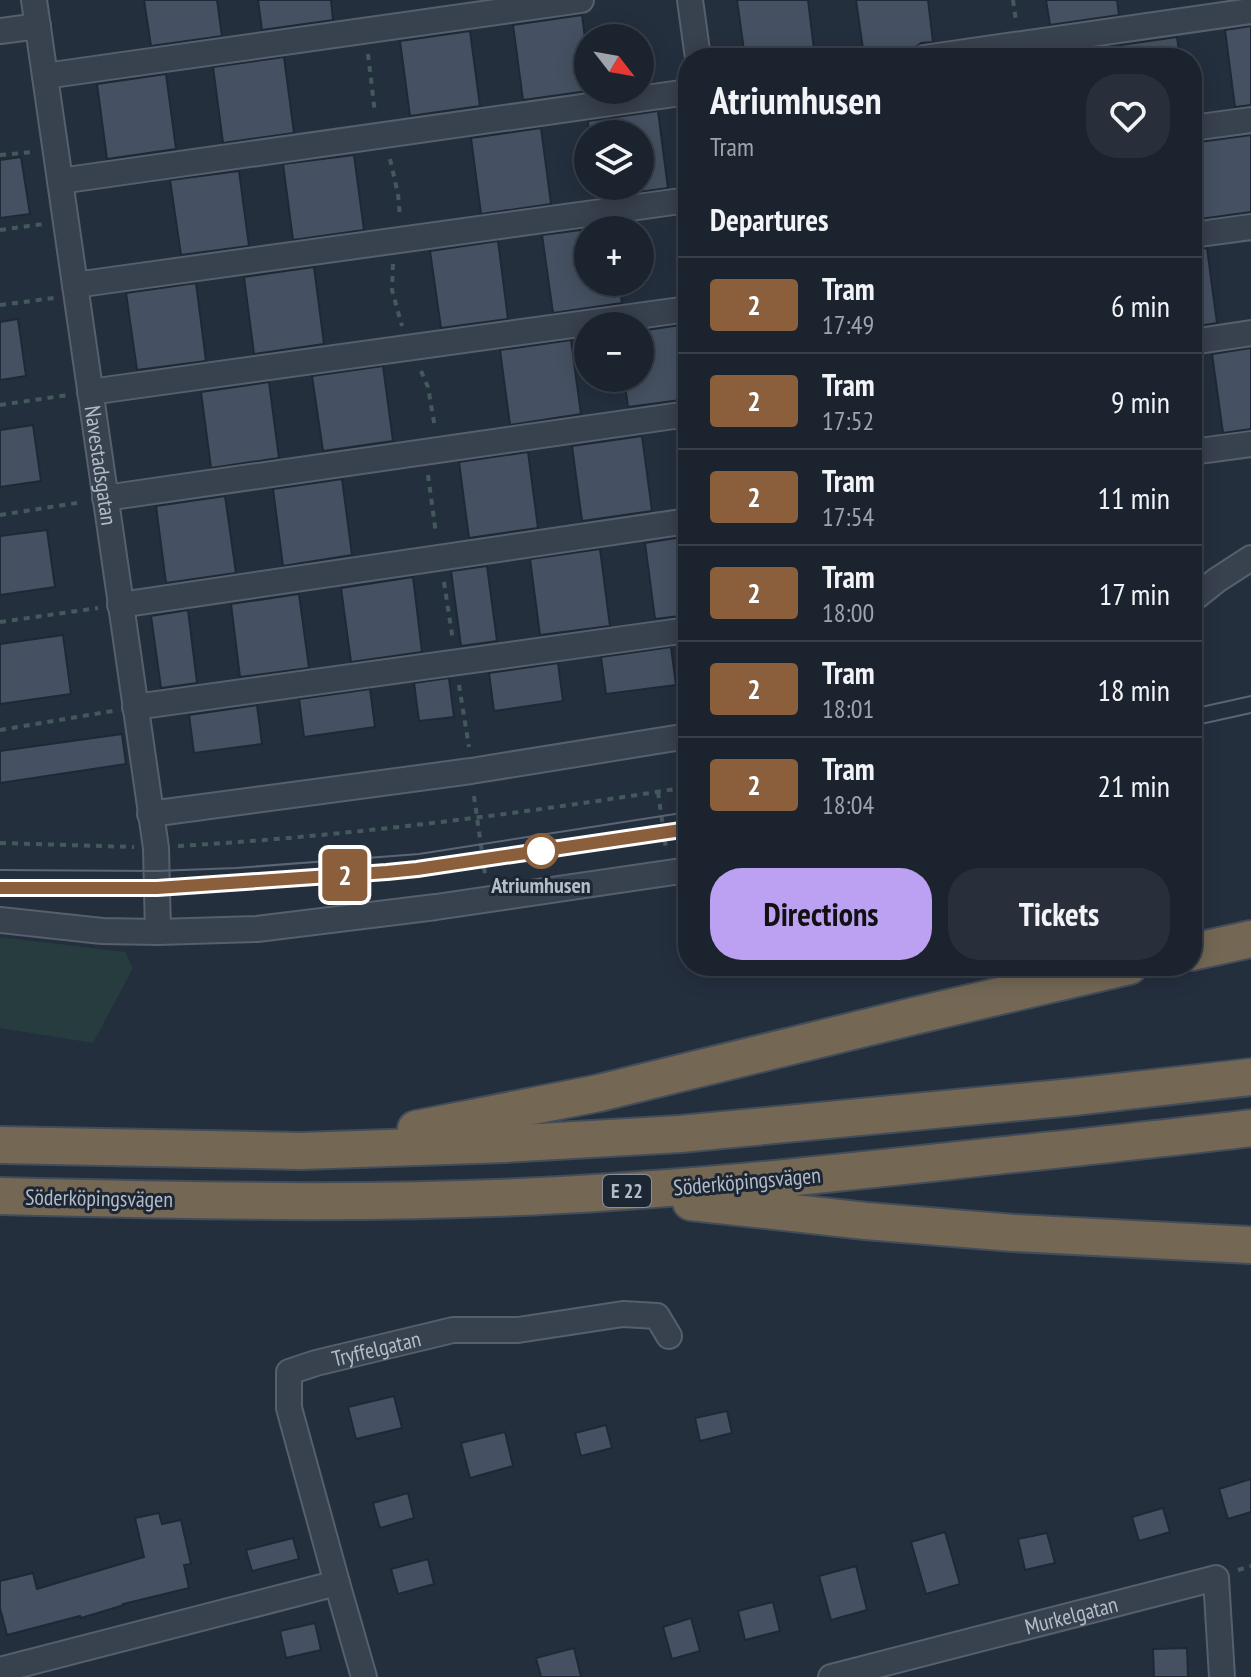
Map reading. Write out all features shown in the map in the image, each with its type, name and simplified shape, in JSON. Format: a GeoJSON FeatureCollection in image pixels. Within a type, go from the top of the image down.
{"type":"FeatureCollection","features":[{"type":"Feature","properties":{"kind":"highway"},"geometry":{"type":"LineString","coordinates":[[1202,950],[1251,939]]}},
{"type":"Feature","properties":{"kind":"highway"},"geometry":{"type":"LineString","coordinates":[[301,1151],[599,1093],[1086,976]]}},
{"type":"Feature","properties":{"kind":"highway"},"geometry":{"type":"LineString","coordinates":[[0,1145],[301,1151],[505,1144],[680,1134],[1251,1077]]}},
{"type":"Feature","properties":{"kind":"highway","name":"Söderköpingsvägen"},"geometry":{"type":"LineString","coordinates":[[0,1196],[305,1201],[610,1192],[817,1175],[1251,1128]]}},
{"type":"Feature","properties":{"kind":"highway"},"geometry":{"type":"LineString","coordinates":[[610,1192],[866,1221],[1014,1233],[1251,1245]]}},
{"type":"Feature","properties":{"kind":"street","name":"Navestadsgatan"},"geometry":{"type":"LineString","coordinates":[[34,0],[156,848],[158,932]]}},
{"type":"Feature","properties":{"kind":"street"},"geometry":{"type":"LineString","coordinates":[[45,76],[581,0]]}},
{"type":"Feature","properties":{"kind":"street"},"geometry":{"type":"LineString","coordinates":[[690,0],[697,48]]}},
{"type":"Feature","properties":{"kind":"street"},"geometry":{"type":"LineString","coordinates":[[994,48],[1251,11]]}},
{"type":"Feature","properties":{"kind":"street"},"geometry":{"type":"LineString","coordinates":[[0,31],[38,26]]}},
{"type":"Feature","properties":{"kind":"street"},"geometry":{"type":"LineString","coordinates":[[60,181],[678,93]]}},
{"type":"Feature","properties":{"kind":"street"},"geometry":{"type":"LineString","coordinates":[[1202,127],[1251,120]]}},
{"type":"Feature","properties":{"kind":"street"},"geometry":{"type":"LineString","coordinates":[[75,290],[398,240],[678,201]]}},
{"type":"Feature","properties":{"kind":"street"},"geometry":{"type":"LineString","coordinates":[[1202,234],[1251,227]]}},
{"type":"Feature","properties":{"kind":"street"},"geometry":{"type":"LineString","coordinates":[[90,392],[678,310]]}},
{"type":"Feature","properties":{"kind":"street"},"geometry":{"type":"LineString","coordinates":[[1202,340],[1251,333]]}},
{"type":"Feature","properties":{"kind":"street"},"geometry":{"type":"LineString","coordinates":[[105,498],[678,415]]}},
{"type":"Feature","properties":{"kind":"street"},"geometry":{"type":"LineString","coordinates":[[1202,451],[1251,444]]}},
{"type":"Feature","properties":{"kind":"street"},"geometry":{"type":"LineString","coordinates":[[120,605],[678,522]]}},
{"type":"Feature","properties":{"kind":"street"},"geometry":{"type":"LineString","coordinates":[[1202,592],[1251,558]]}},
{"type":"Feature","properties":{"kind":"street"},"geometry":{"type":"LineString","coordinates":[[135,707],[678,631]]}},
{"type":"Feature","properties":{"kind":"street"},"geometry":{"type":"LineString","coordinates":[[150,814],[471,771],[678,738]]}},
{"type":"Feature","properties":{"kind":"street"},"geometry":{"type":"LineString","coordinates":[[0,920],[102,931],[257,929],[436,907],[678,871]]}},
{"type":"Feature","properties":{"kind":"street","name":"Tryffelgatan"},"geometry":{"type":"LineString","coordinates":[[364,1677],[289,1408],[289,1372],[453,1330],[518,1330],[623,1314],[657,1316],[669,1336]]}},
{"type":"Feature","properties":{"kind":"street","name":"Murkelgatan"},"geometry":{"type":"LineString","coordinates":[[831,1677],[1216,1578],[1222,1677]]}},
{"type":"Feature","properties":{"kind":"street"},"geometry":{"type":"LineString","coordinates":[[0,1670],[337,1583]]}},
{"type":"Feature","properties":{"kind":"path"},"geometry":{"type":"LineString","coordinates":[[365,31],[377,130],[392,163],[401,231],[393,262],[392,290],[404,332],[431,401],[435,429],[427,452],[431,503],[469,748],[485,875],[496,874]]}},
{"type":"Feature","properties":{"kind":"path"},"geometry":{"type":"LineString","coordinates":[[0,155],[55,149]]}},
{"type":"Feature","properties":{"kind":"path"},"geometry":{"type":"LineString","coordinates":[[0,230],[66,221]]}},
{"type":"Feature","properties":{"kind":"path"},"geometry":{"type":"LineString","coordinates":[[0,305],[75,290]]}},
{"type":"Feature","properties":{"kind":"path"},"geometry":{"type":"LineString","coordinates":[[0,405],[90,392]]}},
{"type":"Feature","properties":{"kind":"path"},"geometry":{"type":"LineString","coordinates":[[0,515],[105,498]]}},
{"type":"Feature","properties":{"kind":"path"},"geometry":{"type":"LineString","coordinates":[[0,622],[120,605]]}},
{"type":"Feature","properties":{"kind":"path"},"geometry":{"type":"LineString","coordinates":[[0,730],[135,707]]}},
{"type":"Feature","properties":{"kind":"path"},"geometry":{"type":"LineString","coordinates":[[0,843],[156,848],[331,835],[477,818],[678,788]]}},
{"type":"Feature","properties":{"kind":"green space"},"geometry":{"type":"Polygon","coordinates":[[[0,937],[125,952],[133,968],[93,1043],[0,1028],[0,937]]]}},
{"type":"Feature","properties":{"kind":"building"},"geometry":{"type":"Polygon","coordinates":[[[144,0],[217,0],[222,36],[151,46],[144,0]]]}},
{"type":"Feature","properties":{"kind":"building"},"geometry":{"type":"Polygon","coordinates":[[[258,0],[331,0],[333,20],[262,30],[258,0]]]}},
{"type":"Feature","properties":{"kind":"building"},"geometry":{"type":"Polygon","coordinates":[[[737,0],[808,0],[814,48],[744,48],[737,0]]]}},
{"type":"Feature","properties":{"kind":"building"},"geometry":{"type":"Polygon","coordinates":[[[856,0],[928,0],[933,42],[921,43],[915,48],[863,48],[856,0]]]}},
{"type":"Feature","properties":{"kind":"building"},"geometry":{"type":"Polygon","coordinates":[[[1046,0],[1117,0],[1119,15],[1050,25],[1046,0]]]}},
{"type":"Feature","properties":{"kind":"building"},"geometry":{"type":"Polygon","coordinates":[[[582,15],[583,24],[574,24],[574,93],[523,100],[513,25],[582,15]]]}},
{"type":"Feature","properties":{"kind":"building"},"geometry":{"type":"Polygon","coordinates":[[[1251,26],[1251,105],[1235,107],[1225,30],[1251,26]]]}},
{"type":"Feature","properties":{"kind":"building"},"geometry":{"type":"Polygon","coordinates":[[[470,31],[480,106],[410,116],[400,41],[470,31]]]}},
{"type":"Feature","properties":{"kind":"building"},"geometry":{"type":"Polygon","coordinates":[[[1177,37],[1179,48],[1107,48],[1177,37]]]}},
{"type":"Feature","properties":{"kind":"building"},"geometry":{"type":"Polygon","coordinates":[[[284,57],[294,133],[223,143],[213,67],[284,57]]]}},
{"type":"Feature","properties":{"kind":"building"},"geometry":{"type":"Polygon","coordinates":[[[166,74],[176,149],[107,159],[97,84],[166,74]]]}},
{"type":"Feature","properties":{"kind":"building"},"geometry":{"type":"Polygon","coordinates":[[[658,111],[668,188],[654,190],[654,120],[595,120],[658,111]]]}},
{"type":"Feature","properties":{"kind":"building"},"geometry":{"type":"Polygon","coordinates":[[[541,128],[551,204],[481,214],[471,138],[541,128]]]}},
{"type":"Feature","properties":{"kind":"building"},"geometry":{"type":"Polygon","coordinates":[[[1251,135],[1251,212],[1202,219],[1202,142],[1251,135]]]}},
{"type":"Feature","properties":{"kind":"building"},"geometry":{"type":"Polygon","coordinates":[[[354,155],[364,230],[293,240],[283,164],[354,155]]]}},
{"type":"Feature","properties":{"kind":"building"},"geometry":{"type":"Polygon","coordinates":[[[21,157],[30,214],[0,218],[0,160],[21,157]]]}},
{"type":"Feature","properties":{"kind":"building"},"geometry":{"type":"Polygon","coordinates":[[[239,171],[249,246],[181,255],[170,180],[239,171]]]}},
{"type":"Feature","properties":{"kind":"building"},"geometry":{"type":"Polygon","coordinates":[[[574,231],[574,296],[621,296],[622,303],[553,313],[542,235],[574,231]]]}},
{"type":"Feature","properties":{"kind":"building"},"geometry":{"type":"Polygon","coordinates":[[[498,241],[508,319],[441,328],[430,251],[498,241]]]}},
{"type":"Feature","properties":{"kind":"building"},"geometry":{"type":"Polygon","coordinates":[[[1207,248],[1217,323],[1202,325],[1202,249],[1207,248]]]}},
{"type":"Feature","properties":{"kind":"building"},"geometry":{"type":"Polygon","coordinates":[[[314,267],[324,344],[254,354],[244,277],[314,267]]]}},
{"type":"Feature","properties":{"kind":"building"},"geometry":{"type":"Polygon","coordinates":[[[196,283],[206,361],[137,370],[126,293],[196,283]]]}},
{"type":"Feature","properties":{"kind":"building"},"geometry":{"type":"Polygon","coordinates":[[[18,319],[26,376],[0,380],[0,322],[18,319]]]}},
{"type":"Feature","properties":{"kind":"building"},"geometry":{"type":"Polygon","coordinates":[[[678,325],[678,400],[628,407],[626,392],[654,392],[654,329],[678,325]]]}},
{"type":"Feature","properties":{"kind":"building"},"geometry":{"type":"Polygon","coordinates":[[[571,340],[574,392],[578,392],[581,414],[510,425],[500,350],[571,340]]]}},
{"type":"Feature","properties":{"kind":"building"},"geometry":{"type":"Polygon","coordinates":[[[1251,348],[1251,429],[1223,433],[1212,354],[1251,348]]]}},
{"type":"Feature","properties":{"kind":"building"},"geometry":{"type":"Polygon","coordinates":[[[383,366],[393,441],[323,451],[312,376],[383,366]]]}},
{"type":"Feature","properties":{"kind":"building"},"geometry":{"type":"Polygon","coordinates":[[[269,382],[279,458],[211,468],[201,392],[269,382]]]}},
{"type":"Feature","properties":{"kind":"building"},"geometry":{"type":"Polygon","coordinates":[[[33,425],[41,481],[0,487],[0,430],[33,425]]]}},
{"type":"Feature","properties":{"kind":"building"},"geometry":{"type":"Polygon","coordinates":[[[642,436],[652,511],[582,521],[572,446],[642,436]]]}},
{"type":"Feature","properties":{"kind":"building"},"geometry":{"type":"Polygon","coordinates":[[[528,452],[538,528],[469,538],[459,462],[528,452]]]}},
{"type":"Feature","properties":{"kind":"building"},"geometry":{"type":"Polygon","coordinates":[[[342,479],[352,555],[283,566],[273,489],[342,479]]]}},
{"type":"Feature","properties":{"kind":"building"},"geometry":{"type":"Polygon","coordinates":[[[225,496],[236,573],[166,583],[156,506],[225,496]]]}},
{"type":"Feature","properties":{"kind":"building"},"geometry":{"type":"Polygon","coordinates":[[[47,530],[55,587],[0,595],[0,536],[47,530]]]}},
{"type":"Feature","properties":{"kind":"building"},"geometry":{"type":"Polygon","coordinates":[[[678,538],[678,616],[655,619],[645,543],[678,538]]]}},
{"type":"Feature","properties":{"kind":"building"},"geometry":{"type":"Polygon","coordinates":[[[600,549],[610,626],[540,635],[530,559],[600,549]]]}},
{"type":"Feature","properties":{"kind":"building"},"geometry":{"type":"Polygon","coordinates":[[[487,566],[497,641],[461,646],[451,571],[487,566]]]}},
{"type":"Feature","properties":{"kind":"building"},"geometry":{"type":"Polygon","coordinates":[[[413,577],[422,652],[351,662],[341,588],[413,577]]]}},
{"type":"Feature","properties":{"kind":"building"},"geometry":{"type":"Polygon","coordinates":[[[299,594],[309,668],[240,677],[231,604],[299,594]]]}},
{"type":"Feature","properties":{"kind":"building"},"geometry":{"type":"Polygon","coordinates":[[[188,610],[197,683],[161,688],[151,616],[188,610]]]}},
{"type":"Feature","properties":{"kind":"building"},"geometry":{"type":"Polygon","coordinates":[[[63,635],[71,694],[0,704],[0,644],[63,635]]]}},
{"type":"Feature","properties":{"kind":"building"},"geometry":{"type":"Polygon","coordinates":[[[671,647],[676,685],[606,694],[601,657],[671,647]]]}},
{"type":"Feature","properties":{"kind":"building"},"geometry":{"type":"Polygon","coordinates":[[[558,663],[563,701],[494,711],[489,673],[558,663]]]}},
{"type":"Feature","properties":{"kind":"building"},"geometry":{"type":"Polygon","coordinates":[[[449,678],[454,717],[419,721],[414,683],[449,678]]]}},
{"type":"Feature","properties":{"kind":"building"},"geometry":{"type":"Polygon","coordinates":[[[370,689],[375,727],[304,737],[299,699],[370,689]]]}},
{"type":"Feature","properties":{"kind":"building"},"geometry":{"type":"Polygon","coordinates":[[[257,705],[262,744],[194,753],[189,715],[257,705]]]}},
{"type":"Feature","properties":{"kind":"building"},"geometry":{"type":"Polygon","coordinates":[[[122,734],[126,764],[0,783],[0,751],[122,734]]]}},
{"type":"Feature","properties":{"kind":"building"},"geometry":{"type":"Polygon","coordinates":[[[394,1396],[402,1428],[356,1439],[348,1407],[394,1396]]]}},
{"type":"Feature","properties":{"kind":"building"},"geometry":{"type":"Polygon","coordinates":[[[727,1411],[732,1433],[700,1441],[695,1418],[727,1411]]]}},
{"type":"Feature","properties":{"kind":"building"},"geometry":{"type":"Polygon","coordinates":[[[606,1425],[612,1448],[581,1456],[575,1433],[606,1425]]]}},
{"type":"Feature","properties":{"kind":"building"},"geometry":{"type":"Polygon","coordinates":[[[505,1432],[513,1466],[470,1478],[461,1443],[505,1432]]]}},
{"type":"Feature","properties":{"kind":"building"},"geometry":{"type":"Polygon","coordinates":[[[1251,1479],[1251,1512],[1228,1519],[1219,1489],[1251,1479]]]}},
{"type":"Feature","properties":{"kind":"building"},"geometry":{"type":"Polygon","coordinates":[[[408,1493],[414,1518],[380,1528],[373,1503],[408,1493]]]}},
{"type":"Feature","properties":{"kind":"building"},"geometry":{"type":"Polygon","coordinates":[[[1163,1508],[1170,1532],[1139,1541],[1132,1517],[1163,1508]]]}},
{"type":"Feature","properties":{"kind":"building"},"geometry":{"type":"Polygon","coordinates":[[[159,1513],[162,1524],[181,1520],[191,1564],[184,1565],[189,1588],[7,1635],[0,1608],[0,1581],[33,1573],[37,1589],[144,1557],[135,1518],[159,1513]]]}},
{"type":"Feature","properties":{"kind":"building"},"geometry":{"type":"Polygon","coordinates":[[[945,1532],[960,1584],[926,1594],[911,1542],[945,1532]]]}},
{"type":"Feature","properties":{"kind":"building"},"geometry":{"type":"Polygon","coordinates":[[[1047,1533],[1055,1563],[1025,1570],[1018,1539],[1047,1533]]]}},
{"type":"Feature","properties":{"kind":"building"},"geometry":{"type":"Polygon","coordinates":[[[293,1538],[299,1559],[252,1571],[246,1550],[293,1538]]]}},
{"type":"Feature","properties":{"kind":"building"},"geometry":{"type":"Polygon","coordinates":[[[428,1559],[434,1584],[398,1594],[391,1569],[428,1559]]]}},
{"type":"Feature","properties":{"kind":"building"},"geometry":{"type":"Polygon","coordinates":[[[856,1566],[867,1610],[831,1620],[819,1576],[856,1566]]]}},
{"type":"Feature","properties":{"kind":"building"},"geometry":{"type":"Polygon","coordinates":[[[773,1602],[780,1631],[745,1640],[738,1611],[773,1602]]]}},
{"type":"Feature","properties":{"kind":"building"},"geometry":{"type":"Polygon","coordinates":[[[691,1618],[700,1651],[672,1659],[663,1627],[691,1618]]]}},
{"type":"Feature","properties":{"kind":"building"},"geometry":{"type":"Polygon","coordinates":[[[315,1623],[321,1650],[286,1658],[280,1631],[315,1623]]]}},
{"type":"Feature","properties":{"kind":"building"},"geometry":{"type":"Polygon","coordinates":[[[574,1648],[581,1677],[541,1677],[536,1658],[574,1648]]]}},
{"type":"Feature","properties":{"kind":"building"},"geometry":{"type":"Polygon","coordinates":[[[1187,1648],[1188,1677],[1154,1677],[1153,1649],[1187,1648]]]}},
{"type":"Feature","properties":{"kind":"tram line"},"geometry":{"type":"LineString","coordinates":[[1202,707],[1251,696]]}},
{"type":"Feature","properties":{"kind":"tram line"},"geometry":{"type":"LineString","coordinates":[[1202,724],[1251,713]]}},
{"type":"Feature","properties":{"kind":"tram line"},"geometry":{"type":"LineString","coordinates":[[0,870],[236,868],[419,854],[678,814]]}},
{"type":"Feature","properties":{"kind":"tram line"},"geometry":{"type":"LineString","coordinates":[[0,888],[157,888],[417,869],[678,830]]}},
{"type":"Feature","properties":{"kind":"tram line","name":"2"},"geometry":{"type":"LineString","coordinates":[[0,888],[157,888],[387,872],[678,830]]}},
{"type":"Feature","properties":{"kind":"place","name":"Atriumhusen"},"geometry":{"type":"Point","coordinates":[541,851]}}]}
